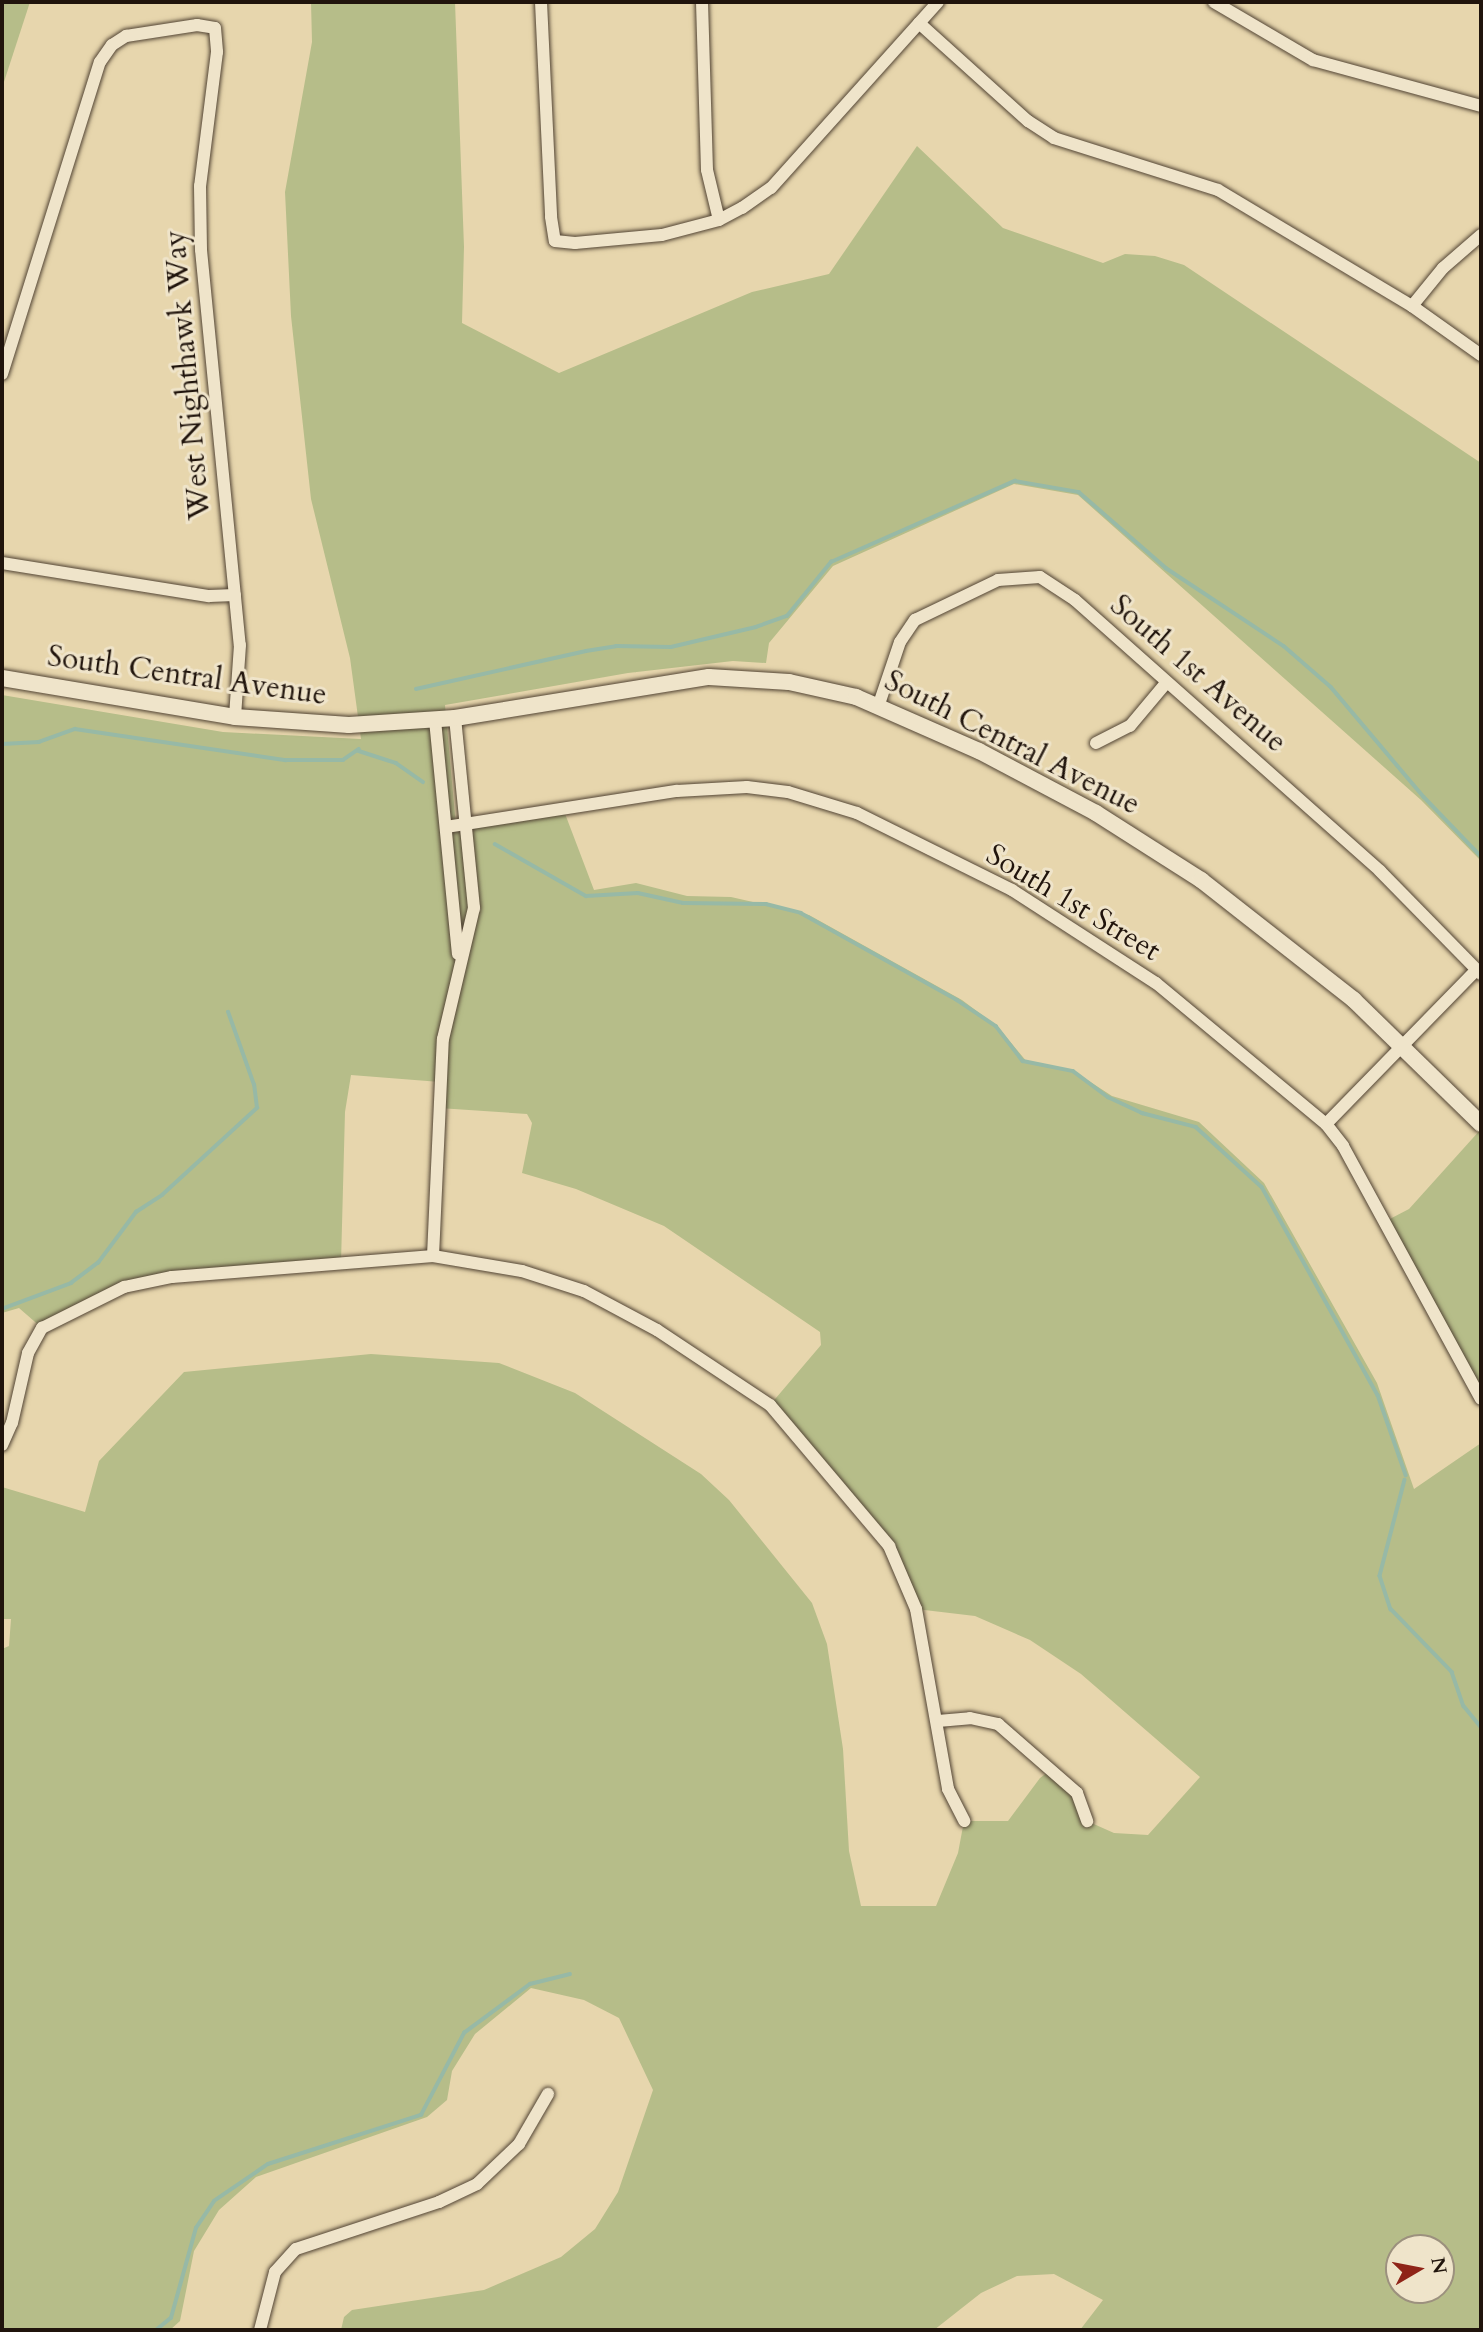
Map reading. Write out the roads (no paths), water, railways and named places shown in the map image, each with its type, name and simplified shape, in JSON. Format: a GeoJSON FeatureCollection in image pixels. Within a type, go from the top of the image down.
{"type":"FeatureCollection","features":[{"type":"Feature","properties":{"kind":"street"},"geometry":{"type":"LineString","coordinates":[[541,2],[555,241],[611,242],[719,220],[771,188],[938,2]]}},
{"type":"Feature","properties":{"kind":"street"},"geometry":{"type":"LineString","coordinates":[[702,2],[707,170],[719,220]]}},
{"type":"Feature","properties":{"kind":"street"},"geometry":{"type":"LineString","coordinates":[[1214,2],[1313,60],[1481,106]]}},
{"type":"Feature","properties":{"kind":"street"},"geometry":{"type":"LineString","coordinates":[[919,23],[1028,121],[1054,138],[1218,190],[1412,306],[1481,355]]}},
{"type":"Feature","properties":{"kind":"street","name":"West Nighthawk Way"},"geometry":{"type":"LineString","coordinates":[[2,374],[100,62],[112,45],[146,32],[197,25],[215,28],[218,52],[200,186],[201,250],[240,664],[235,717]]}},
{"type":"Feature","properties":{"kind":"street"},"geometry":{"type":"LineString","coordinates":[[1412,306],[1443,268],[1481,235]]}},
{"type":"Feature","properties":{"kind":"street"},"geometry":{"type":"LineString","coordinates":[[2,563],[209,596],[234,595]]}},
{"type":"Feature","properties":{"kind":"street","name":"South 1st Avenue"},"geometry":{"type":"LineString","coordinates":[[879,704],[900,642],[915,620],[998,580],[1019,576],[1040,577],[1065,593],[1380,870],[1479,972]]}},
{"type":"Feature","properties":{"kind":"street","name":"South Central Avenue"},"geometry":{"type":"LineString","coordinates":[[2,678],[235,717],[360,725],[454,718],[709,677],[789,682],[879,704],[979,751],[1143,841],[1267,928],[1403,1045],[1481,1124]]}},
{"type":"Feature","properties":{"kind":"street"},"geometry":{"type":"LineString","coordinates":[[1096,743],[1130,726],[1166,683]]}},
{"type":"Feature","properties":{"kind":"street"},"geometry":{"type":"LineString","coordinates":[[433,1256],[443,1039],[474,908],[454,718]]}},
{"type":"Feature","properties":{"kind":"street"},"geometry":{"type":"LineString","coordinates":[[435,720],[459,965]]}},
{"type":"Feature","properties":{"kind":"street","name":"South 1st Street"},"geometry":{"type":"LineString","coordinates":[[446,827],[711,788],[788,792],[827,802],[1012,891],[1078,930],[1236,1045],[1326,1124],[1343,1146],[1481,1399]]}},
{"type":"Feature","properties":{"kind":"street"},"geometry":{"type":"LineString","coordinates":[[1326,1124],[1479,972]]}},
{"type":"Feature","properties":{"kind":"street"},"geometry":{"type":"LineString","coordinates":[[2,1445],[12,1423],[28,1353],[41,1328],[124,1287],[172,1277],[433,1256],[511,1269],[584,1291],[657,1330],[770,1405],[889,1546],[916,1609],[948,1789],[964,1821]]}},
{"type":"Feature","properties":{"kind":"street"},"geometry":{"type":"LineString","coordinates":[[938,1721],[970,1718],[998,1724],[1077,1793],[1087,1821]]}},
{"type":"Feature","properties":{"kind":"street"},"geometry":{"type":"LineString","coordinates":[[260,2330],[275,2272],[296,2249],[439,2203],[477,2184],[519,2144],[548,2094]]}},
{"type":"Feature","properties":{"kind":"waterway"},"geometry":{"type":"LineString","coordinates":[[416,689],[586,651],[616,646],[671,647],[756,627],[787,616],[831,562],[1015,481],[1079,492],[1166,568],[1284,646],[1331,687],[1424,797],[1481,856]]}},
{"type":"Feature","properties":{"kind":"waterway"},"geometry":{"type":"LineString","coordinates":[[2,744],[39,742],[75,729],[286,760],[343,760],[359,749]]}},
{"type":"Feature","properties":{"kind":"waterway"},"geometry":{"type":"LineString","coordinates":[[359,751],[396,763],[423,782]]}},
{"type":"Feature","properties":{"kind":"waterway"},"geometry":{"type":"LineString","coordinates":[[495,844],[586,896],[638,893],[683,903],[766,904],[801,913],[957,1000],[996,1026],[1023,1061],[1073,1071],[1108,1097],[1142,1113],[1196,1127],[1262,1187],[1378,1395],[1406,1475]]}},
{"type":"Feature","properties":{"kind":"waterway"},"geometry":{"type":"LineString","coordinates":[[2,1309],[71,1283],[98,1263],[136,1212],[162,1195],[257,1108],[254,1085],[228,1012]]}},
{"type":"Feature","properties":{"kind":"waterway"},"geometry":{"type":"LineString","coordinates":[[1405,1480],[1380,1576],[1391,1609],[1452,1672],[1464,1706],[1481,1727]]}},
{"type":"Feature","properties":{"kind":"waterway"},"geometry":{"type":"LineString","coordinates":[[156,2330],[171,2318],[196,2228],[214,2201],[268,2164],[421,2115],[464,2033],[530,1984],[570,1974]]}}]}
